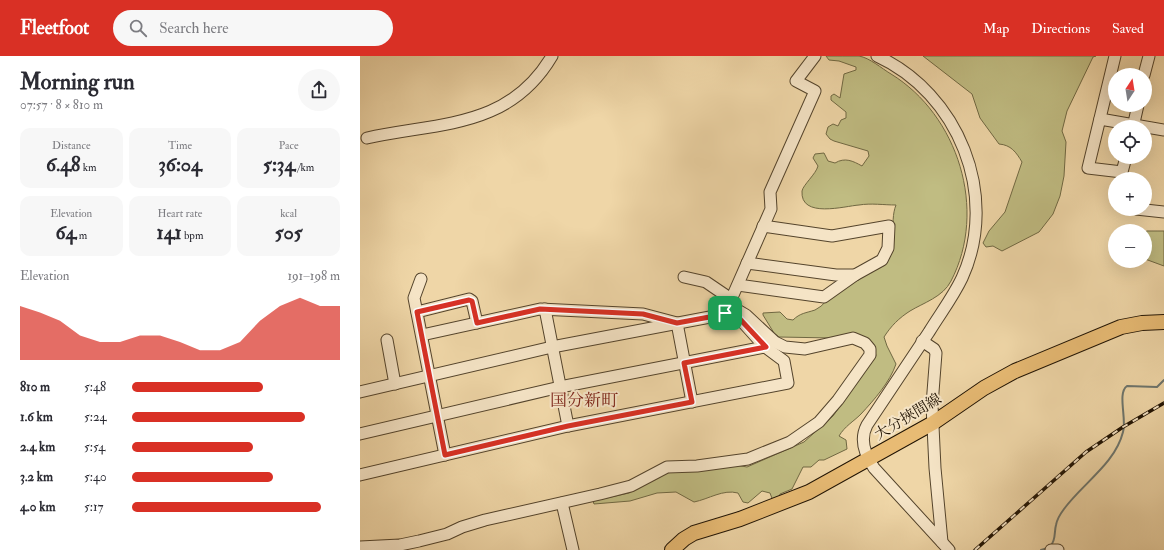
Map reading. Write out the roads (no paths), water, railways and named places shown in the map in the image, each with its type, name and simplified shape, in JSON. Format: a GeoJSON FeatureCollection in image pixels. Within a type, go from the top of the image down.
{"type":"FeatureCollection","features":[{"type":"Feature","properties":{"kind":"main road","name":"大分挾間線"},"geometry":{"type":"LineString","coordinates":[[672,550],[684,539],[694,533],[740,519],[802,495],[933,423],[984,388],[1026,366],[1121,327],[1142,323],[1164,322]]}},
{"type":"Feature","properties":{"kind":"street"},"geometry":{"type":"LineString","coordinates":[[367,138],[454,124],[481,116],[526,88],[543,71],[552,56]]}},
{"type":"Feature","properties":{"kind":"street"},"geometry":{"type":"LineString","coordinates":[[728,306],[771,209],[770,192],[815,91],[796,82],[815,56]]}},
{"type":"Feature","properties":{"kind":"street"},"geometry":{"type":"LineString","coordinates":[[877,56],[910,76],[940,105],[959,135],[972,178],[975,213],[973,242],[968,261],[958,285],[865,429],[863,443],[868,460],[946,546]]}},
{"type":"Feature","properties":{"kind":"street"},"geometry":{"type":"LineString","coordinates":[[1114,56],[1088,168],[1122,172],[1124,164]]}},
{"type":"Feature","properties":{"kind":"street"},"geometry":{"type":"LineString","coordinates":[[1145,68],[1148,56]]}},
{"type":"Feature","properties":{"kind":"street"},"geometry":{"type":"LineString","coordinates":[[1100,119],[1108,121]]}},
{"type":"Feature","properties":{"kind":"street"},"geometry":{"type":"LineString","coordinates":[[1152,128],[1164,130]]}},
{"type":"Feature","properties":{"kind":"street"},"geometry":{"type":"LineString","coordinates":[[1152,211],[1164,212]]}},
{"type":"Feature","properties":{"kind":"street"},"geometry":{"type":"LineString","coordinates":[[738,285],[824,297],[855,275],[882,260],[888,248],[889,226],[832,236],[763,226]]}},
{"type":"Feature","properties":{"kind":"street"},"geometry":{"type":"LineString","coordinates":[[747,263],[836,275],[855,275]]}},
{"type":"Feature","properties":{"kind":"street"},"geometry":{"type":"LineString","coordinates":[[360,475],[568,426],[788,383],[784,361],[766,347],[738,317],[731,313],[728,306],[706,282],[684,277]]}},
{"type":"Feature","properties":{"kind":"street"},"geometry":{"type":"LineString","coordinates":[[421,279],[414,298],[445,455]]}},
{"type":"Feature","properties":{"kind":"street"},"geometry":{"type":"LineString","coordinates":[[417,312],[469,300],[472,301],[477,323]]}},
{"type":"Feature","properties":{"kind":"street"},"geometry":{"type":"LineString","coordinates":[[360,392],[552,347],[677,323],[728,306],[746,315],[774,342],[785,347],[806,349],[853,338],[865,343],[870,349],[870,355],[827,415],[807,432],[790,442],[740,461],[715,462],[685,467],[667,466],[630,486],[485,520],[439,536],[406,544],[360,547]]}},
{"type":"Feature","properties":{"kind":"street"},"geometry":{"type":"LineString","coordinates":[[422,335],[545,309],[643,314],[677,323]]}},
{"type":"Feature","properties":{"kind":"street"},"geometry":{"type":"LineString","coordinates":[[545,309],[568,426]]}},
{"type":"Feature","properties":{"kind":"street"},"geometry":{"type":"LineString","coordinates":[[677,323],[692,402]]}},
{"type":"Feature","properties":{"kind":"street"},"geometry":{"type":"LineString","coordinates":[[387,340],[395,384]]}},
{"type":"Feature","properties":{"kind":"street"},"geometry":{"type":"LineString","coordinates":[[922,341],[934,349],[936,353],[932,405],[934,468],[946,546]]}},
{"type":"Feature","properties":{"kind":"street"},"geometry":{"type":"LineString","coordinates":[[360,434],[560,387],[766,347]]}},
{"type":"Feature","properties":{"kind":"street"},"geometry":{"type":"LineString","coordinates":[[562,503],[573,550]]}},
{"type":"Feature","properties":{"kind":"street"},"geometry":{"type":"LineString","coordinates":[[1051,550],[1058,550]]}},
{"type":"Feature","properties":{"kind":"waterway"},"geometry":{"type":"LineString","coordinates":[[1051,545],[1053,543],[1058,518],[1072,500],[1106,464],[1119,443],[1124,427],[1122,400],[1124,389],[1127,386],[1157,387],[1164,380]]}},
{"type":"Feature","properties":{"kind":"waterway"},"geometry":{"type":"LineString","coordinates":[[1041,550],[1048,548]]}},
{"type":"Feature","properties":{"kind":"railway"},"geometry":{"type":"LineString","coordinates":[[975,550],[1086,452],[1123,427],[1164,403]]}},
{"type":"Feature","properties":{"kind":"district","name":"国分新町"},"geometry":{"type":"Point","coordinates":[584,400]}}]}
